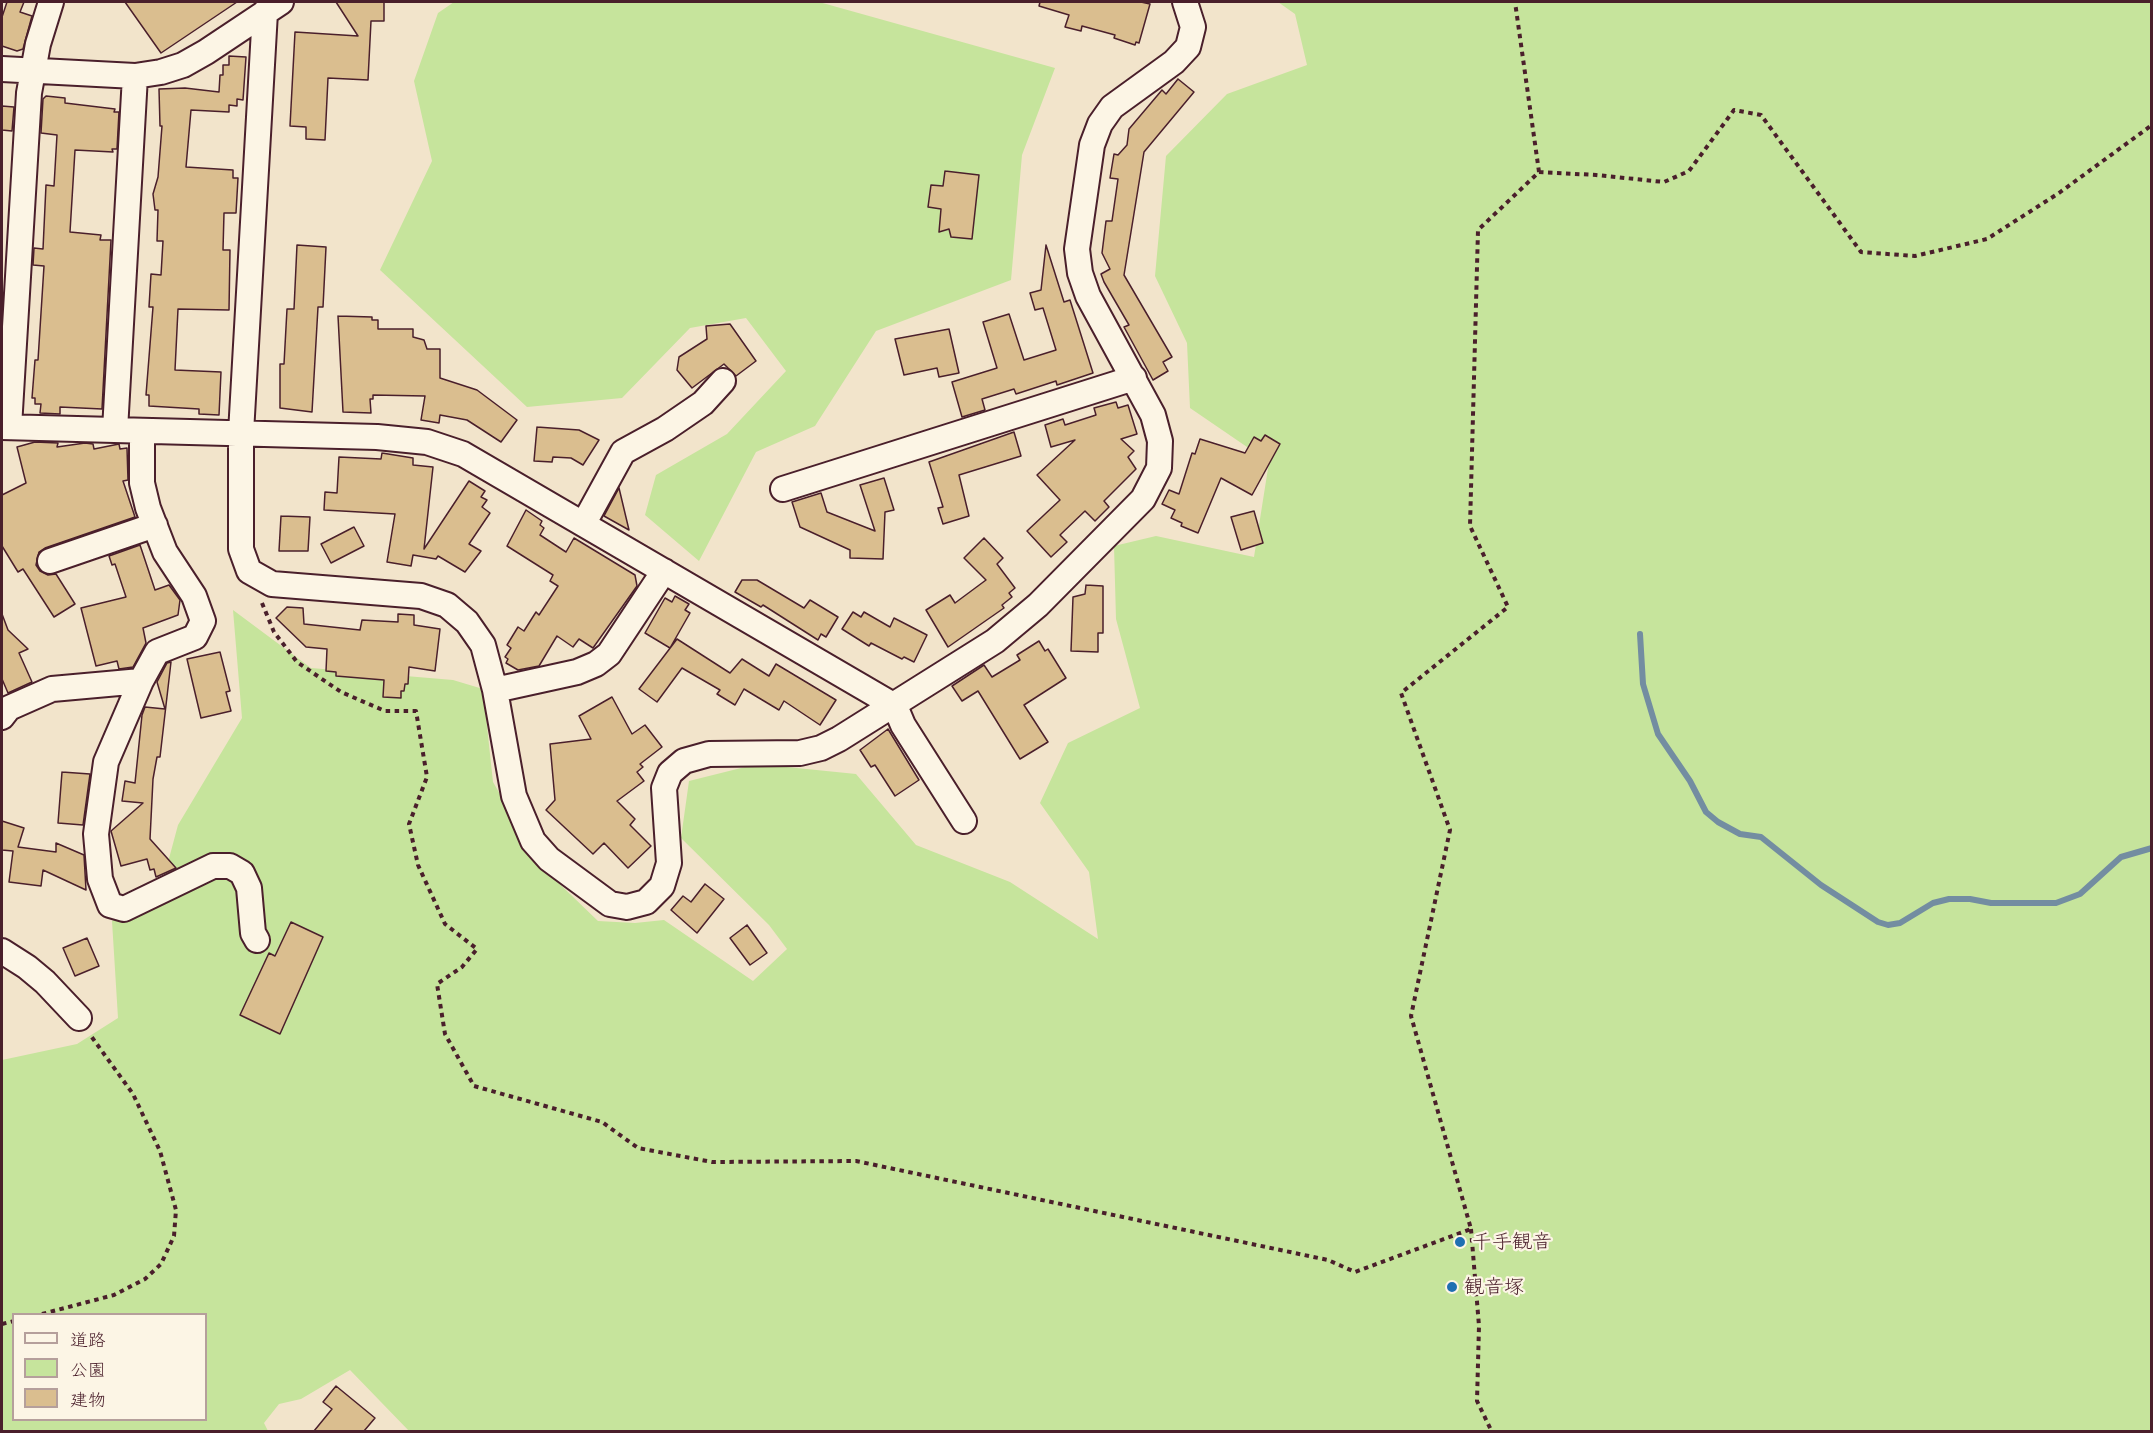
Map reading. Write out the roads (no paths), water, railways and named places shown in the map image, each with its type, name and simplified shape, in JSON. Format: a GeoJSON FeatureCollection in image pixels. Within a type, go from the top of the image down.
{"type":"FeatureCollection","features":[{"type":"Feature","properties":{"kind":"street"},"geometry":{"type":"LineString","coordinates":[[51,2],[32,71],[5,427],[377,437],[427,442],[464,454],[895,706],[903,725],[964,821]]}},
{"type":"Feature","properties":{"kind":"street"},"geometry":{"type":"LineString","coordinates":[[273,7],[241,434],[241,549],[249,571],[272,584],[421,596],[447,605],[467,622],[483,645],[495,690],[514,796],[533,841],[549,859],[610,904],[627,907],[646,902],[662,886],[669,863],[664,788],[670,773],[684,761],[709,754],[800,753],[821,748],[895,706],[995,641],[1038,605],[1143,499],[1159,468],[1160,441],[1153,414],[1088,296],[1080,273],[1077,249],[1092,145],[1100,124],[1112,107],[1174,62],[1188,46],[1193,27],[1185,2]]}},
{"type":"Feature","properties":{"kind":"street"},"geometry":{"type":"LineString","coordinates":[[2,69],[135,76],[162,72],[183,65],[273,7]]}},
{"type":"Feature","properties":{"kind":"street"},"geometry":{"type":"LineString","coordinates":[[114,430],[135,76]]}},
{"type":"Feature","properties":{"kind":"street"},"geometry":{"type":"LineString","coordinates":[[783,489],[1134,378]]}},
{"type":"Feature","properties":{"kind":"street"},"geometry":{"type":"LineString","coordinates":[[584,523],[624,452],[665,429],[703,403],[723,381]]}},
{"type":"Feature","properties":{"kind":"street"},"geometry":{"type":"LineString","coordinates":[[142,431],[142,483],[154,525],[165,552],[194,596],[203,621],[195,637],[157,652],[141,681],[105,762],[96,834],[100,879],[110,905],[124,909],[213,866],[230,866],[242,873],[249,888],[253,933],[257,940]]}},
{"type":"Feature","properties":{"kind":"street"},"geometry":{"type":"LineString","coordinates":[[50,561],[154,525]]}},
{"type":"Feature","properties":{"kind":"street"},"geometry":{"type":"LineString","coordinates":[[495,690],[577,672],[596,664],[609,654],[664,571]]}},
{"type":"Feature","properties":{"kind":"street"},"geometry":{"type":"LineString","coordinates":[[2,717],[9,708],[52,689],[141,681]]}},
{"type":"Feature","properties":{"kind":"street"},"geometry":{"type":"LineString","coordinates":[[2,951],[36,975],[79,1018]]}},
{"type":"Feature","properties":{"kind":"waterway"},"geometry":{"type":"LineString","coordinates":[[1640,634],[1643,684],[1658,734],[1690,781],[1706,812],[1718,822],[1740,834],[1761,837],[1821,885],[1878,922],[1888,925],[1900,923],[1933,903],[1949,899],[1970,899],[1991,903],[2056,903],[2080,894],[2121,857],[2152,848]]}},
{"type":"Feature","properties":{"kind":"place","name":"千手観音"},"geometry":{"type":"Point","coordinates":[1460,1242]}},
{"type":"Feature","properties":{"kind":"place","name":"観音塚"},"geometry":{"type":"Point","coordinates":[1452,1287]}}]}
